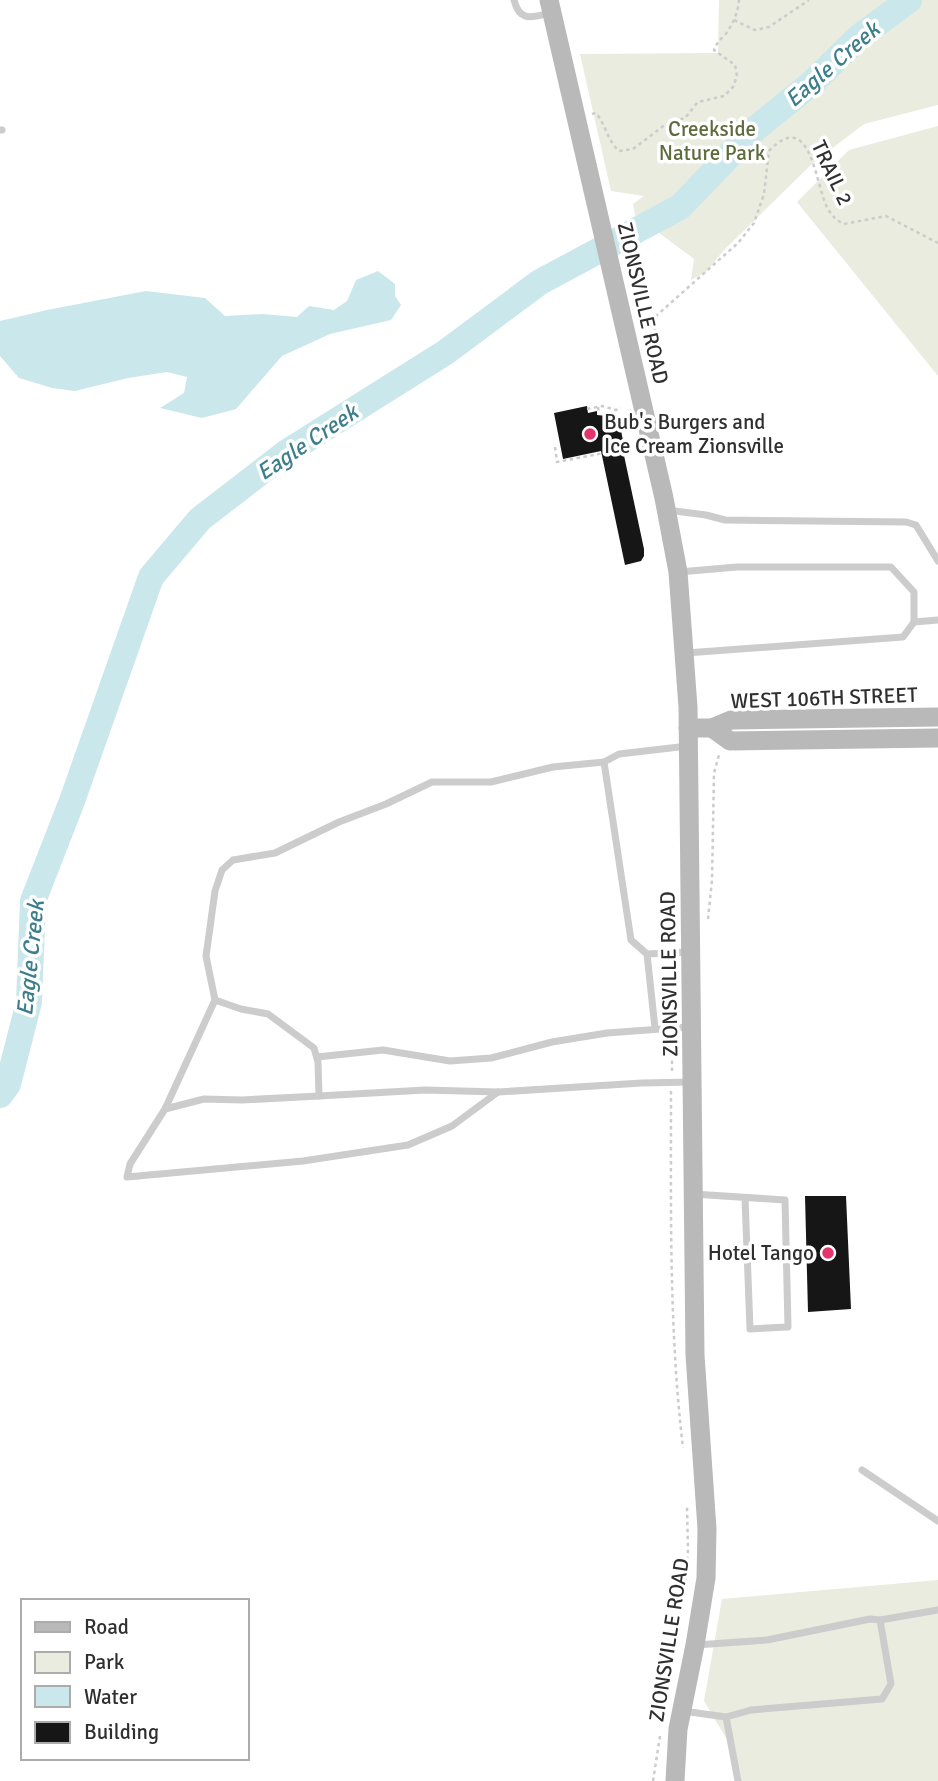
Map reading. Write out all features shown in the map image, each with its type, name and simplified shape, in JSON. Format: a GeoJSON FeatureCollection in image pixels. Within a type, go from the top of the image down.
{"type":"FeatureCollection","features":[{"type":"Feature","properties":{"kind":"main road","name":"ZIONSVILLE ROAD"},"geometry":{"type":"LineString","coordinates":[[551,7],[666,510],[678,572],[685,653],[689,737],[682,952],[693,1027],[695,1355],[707,1528],[706,1578],[676,1748],[675,1781]]}},
{"type":"Feature","properties":{"kind":"main road","name":"WEST 106TH STREET"},"geometry":{"type":"LineString","coordinates":[[689,737],[731,720],[938,717]]}},
{"type":"Feature","properties":{"kind":"main road","name":"WEST 106TH STREET"},"geometry":{"type":"LineString","coordinates":[[712,728],[730,741],[938,738]]}},
{"type":"Feature","properties":{"kind":"lane"},"geometry":{"type":"LineString","coordinates":[[513,0],[517,11],[524,16],[551,7]]}},
{"type":"Feature","properties":{"kind":"lane"},"geometry":{"type":"LineString","coordinates":[[666,510],[706,514],[725,520],[906,522],[916,525],[938,561]]}},
{"type":"Feature","properties":{"kind":"lane"},"geometry":{"type":"LineString","coordinates":[[678,572],[737,567],[891,567],[914,592],[914,622],[903,637],[685,653]]}},
{"type":"Feature","properties":{"kind":"lane"},"geometry":{"type":"LineString","coordinates":[[914,622],[938,620]]}},
{"type":"Feature","properties":{"kind":"lane"},"geometry":{"type":"LineString","coordinates":[[498,1092],[452,1126],[408,1145],[303,1161],[127,1177],[130,1164],[165,1109],[215,1000],[206,956],[215,891],[222,870],[233,860],[275,853],[432,782],[491,782],[553,767],[604,762],[619,754],[689,737]]}},
{"type":"Feature","properties":{"kind":"lane"},"geometry":{"type":"LineString","coordinates":[[604,762],[631,940],[647,954],[655,1028]]}},
{"type":"Feature","properties":{"kind":"lane"},"geometry":{"type":"LineString","coordinates":[[647,954],[682,952]]}},
{"type":"Feature","properties":{"kind":"lane"},"geometry":{"type":"LineString","coordinates":[[215,1000],[268,1014],[314,1048],[319,1096]]}},
{"type":"Feature","properties":{"kind":"lane"},"geometry":{"type":"LineString","coordinates":[[317,1058],[383,1050],[450,1060],[491,1058],[552,1042],[655,1028],[693,1027]]}},
{"type":"Feature","properties":{"kind":"lane"},"geometry":{"type":"LineString","coordinates":[[165,1109],[204,1099],[242,1100],[425,1090],[498,1092],[693,1083]]}},
{"type":"Feature","properties":{"kind":"lane"},"geometry":{"type":"LineString","coordinates":[[693,1194],[785,1200],[788,1327],[750,1329],[745,1198]]}},
{"type":"Feature","properties":{"kind":"lane"},"geometry":{"type":"LineString","coordinates":[[862,1470],[938,1521]]}},
{"type":"Feature","properties":{"kind":"lane"},"geometry":{"type":"LineString","coordinates":[[695,1645],[767,1640],[870,1619],[880,1620],[938,1611]]}},
{"type":"Feature","properties":{"kind":"lane"},"geometry":{"type":"LineString","coordinates":[[682,1711],[726,1717],[751,1710],[882,1699],[891,1684],[880,1620]]}},
{"type":"Feature","properties":{"kind":"lane"},"geometry":{"type":"LineString","coordinates":[[726,1717],[738,1781]]}},
{"type":"Feature","properties":{"kind":"path"},"geometry":{"type":"LineString","coordinates":[[577,116],[596,113],[603,121],[612,144],[619,151],[633,149],[666,124],[685,118],[698,102],[724,96],[733,87],[737,76],[734,65],[714,50],[716,43],[726,33],[738,13],[739,0]]}},
{"type":"Feature","properties":{"kind":"path"},"geometry":{"type":"LineString","coordinates":[[734,20],[754,30],[769,27],[809,0]]}},
{"type":"Feature","properties":{"kind":"path","name":"TRAIL 2"},"geometry":{"type":"LineString","coordinates":[[653,384],[659,383],[661,378],[656,316],[746,234],[760,210],[769,151],[782,140],[792,138],[803,142],[810,154],[828,209],[839,222],[844,224],[886,216],[938,243]]}},
{"type":"Feature","properties":{"kind":"path"},"geometry":{"type":"LineString","coordinates":[[597,407],[599,414]]}},
{"type":"Feature","properties":{"kind":"path"},"geometry":{"type":"LineString","coordinates":[[587,409],[621,408]]}},
{"type":"Feature","properties":{"kind":"path"},"geometry":{"type":"LineString","coordinates":[[555,447],[557,462],[630,448]]}},
{"type":"Feature","properties":{"kind":"path"},"geometry":{"type":"LineString","coordinates":[[682,952],[672,1027],[672,1289],[675,1381],[685,1459]]}},
{"type":"Feature","properties":{"kind":"path"},"geometry":{"type":"LineString","coordinates":[[682,1614],[688,1550],[687,1495]]}},
{"type":"Feature","properties":{"kind":"path"},"geometry":{"type":"LineString","coordinates":[[675,1653],[680,1627]]}},
{"type":"Feature","properties":{"kind":"path"},"geometry":{"type":"LineString","coordinates":[[653,1781],[660,1731]]}},
{"type":"Feature","properties":{"kind":"green space","name":"Creekside Nature Park"},"geometry":{"type":"Polygon","coordinates":[[[719,0],[938,0],[938,105],[864,124],[813,163],[724,250],[706,272],[691,280],[694,259],[635,215],[633,204],[644,196],[611,191],[580,54],[718,53],[719,0]]]}},
{"type":"Feature","properties":{"kind":"green space"},"geometry":{"type":"Polygon","coordinates":[[[938,126],[938,376],[797,202],[849,150],[938,126]]]}},
{"type":"Feature","properties":{"kind":"green space"},"geometry":{"type":"Polygon","coordinates":[[[938,1580],[938,1781],[738,1781],[732,1748],[704,1701],[722,1599],[938,1580]]]}},
{"type":"Feature","properties":{"kind":"water"},"geometry":{"type":"Polygon","coordinates":[[[378,271],[395,284],[395,296],[401,305],[391,320],[330,334],[282,356],[236,409],[202,418],[160,408],[184,393],[187,377],[167,372],[75,391],[52,388],[19,378],[0,356],[0,321],[47,310],[146,291],[205,298],[225,316],[263,314],[297,317],[309,306],[334,310],[347,301],[356,280],[378,271]]]}},
{"type":"Feature","properties":{"kind":"building"},"geometry":{"type":"Polygon","coordinates":[[[587,406],[588,413],[597,411],[597,415],[607,416],[608,422],[619,420],[644,549],[641,561],[625,565],[601,451],[563,459],[554,413],[587,406]]]}},
{"type":"Feature","properties":{"kind":"building","name":"Hotel Tango"},"geometry":{"type":"Polygon","coordinates":[[[805,1196],[846,1196],[851,1309],[808,1312],[805,1196]]]}},
{"type":"Feature","properties":{"kind":"waterway","name":"Eagle Creek"},"geometry":{"type":"LineString","coordinates":[[0,1095],[8,1084],[29,1002],[33,901],[72,801],[151,577],[200,519],[287,452],[446,352],[540,282],[680,207],[755,129],[812,83],[859,37],[909,0]]}},
{"type":"Feature","properties":{"kind":"place","name":"Bub's Burgers and Ice Cream Zionsville"},"geometry":{"type":"Point","coordinates":[590,434]}},
{"type":"Feature","properties":{"kind":"place","name":"Hotel Tango"},"geometry":{"type":"Point","coordinates":[828,1253]}}]}
